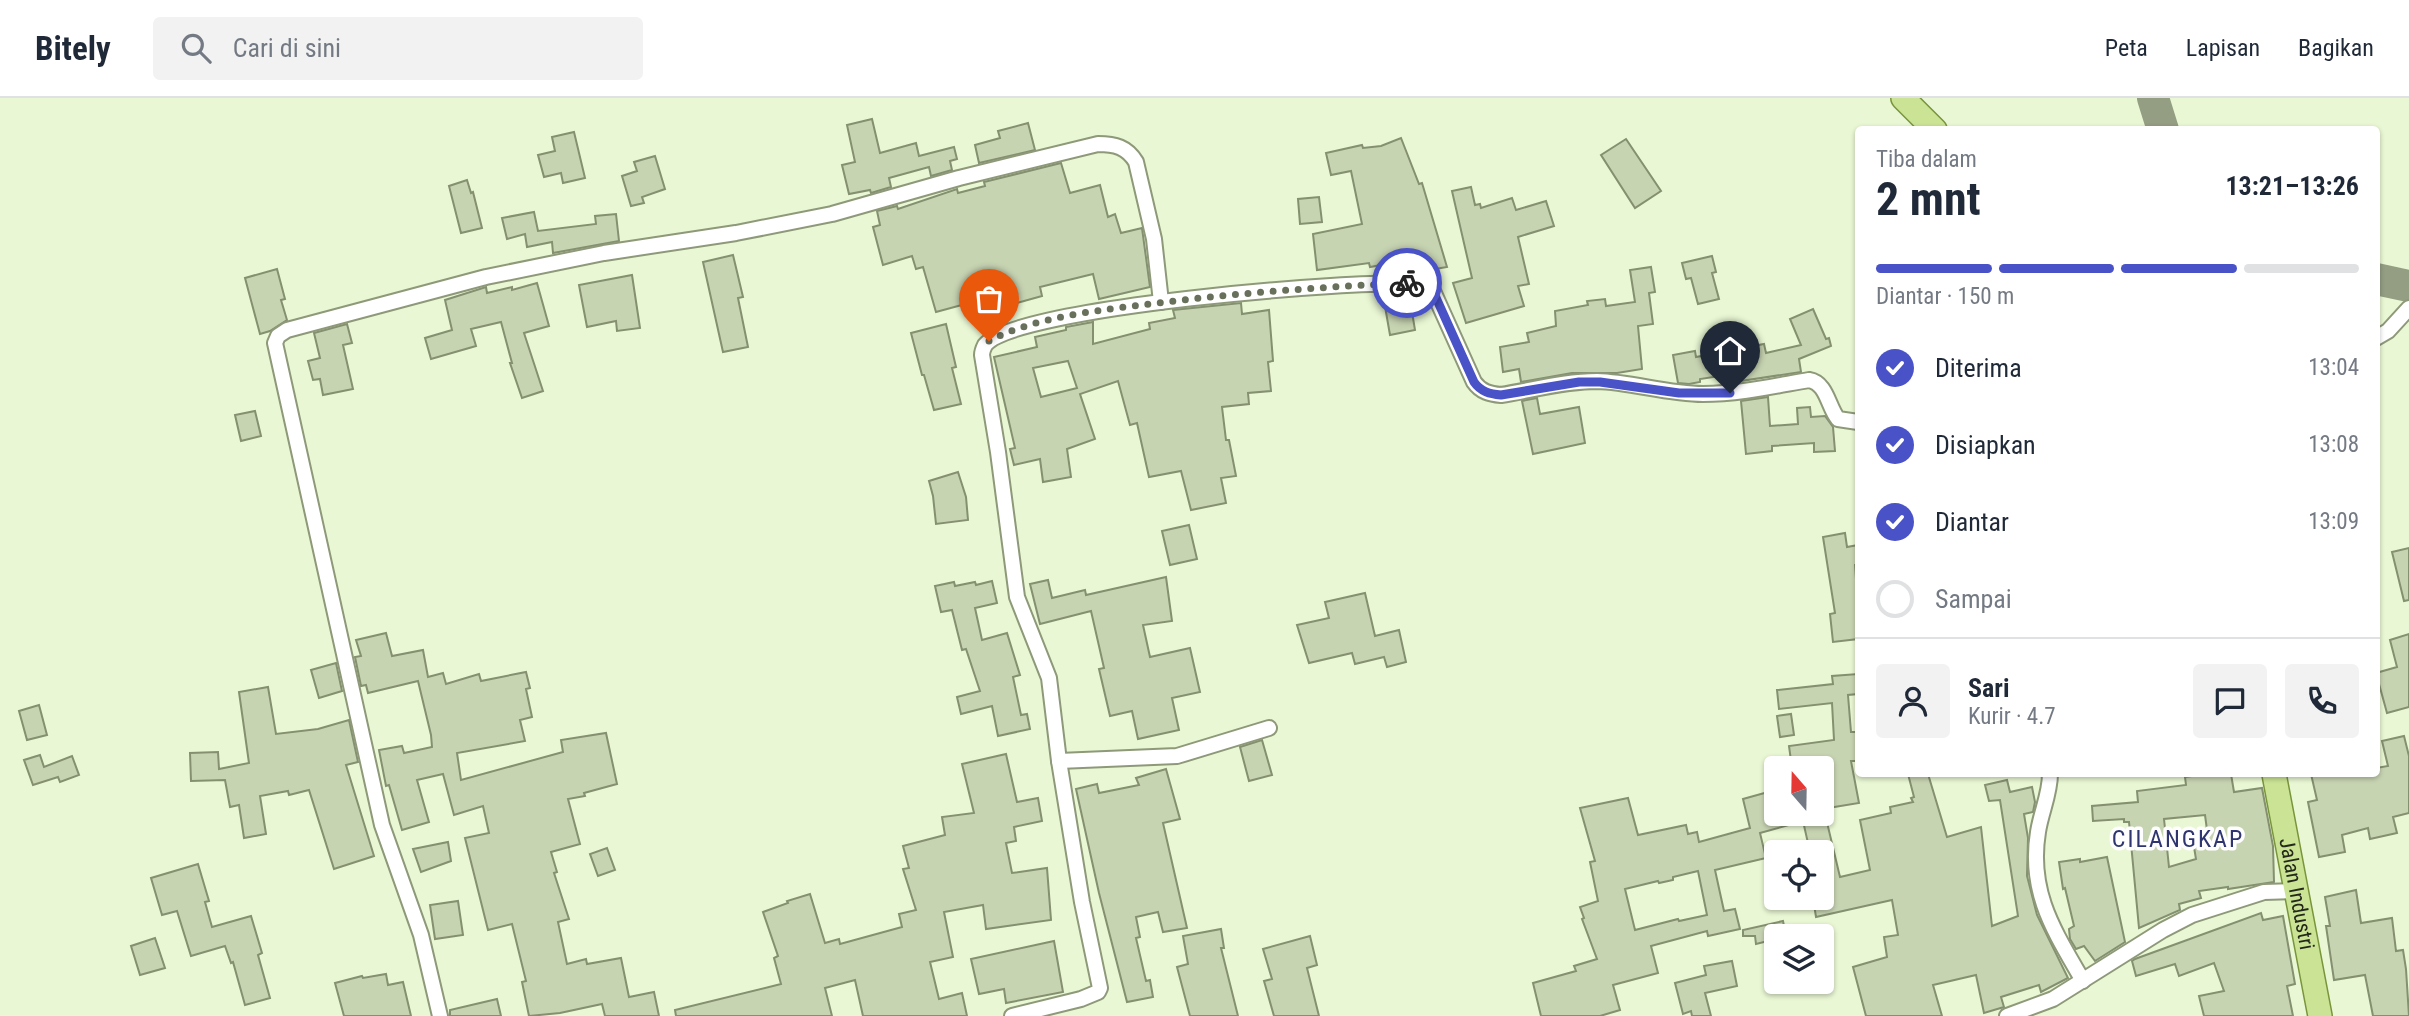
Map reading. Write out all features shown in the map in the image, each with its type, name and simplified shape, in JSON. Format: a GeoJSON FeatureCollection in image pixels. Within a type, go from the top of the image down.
{"type":"FeatureCollection","features":[{"type":"Feature","properties":{"kind":"main road"},"geometry":{"type":"LineString","coordinates":[[1903,98],[1931,126]]}},
{"type":"Feature","properties":{"kind":"main road","name":"Jalan Industri"},"geometry":{"type":"LineString","coordinates":[[2275,777],[2320,1016]]}},
{"type":"Feature","properties":{"kind":"street"},"geometry":{"type":"LineString","coordinates":[[440,1016],[421,935],[382,825],[360,736],[275,343],[278,335],[287,330],[486,277],[604,253],[736,233],[832,214],[959,178],[1098,144],[1121,147],[1132,154],[1136,162],[1154,239],[1161,302]]}},
{"type":"Feature","properties":{"kind":"street"},"geometry":{"type":"LineString","coordinates":[[1013,1016],[1081,999],[1098,992],[1100,988],[1082,902],[1059,761],[1049,678],[1017,597],[982,355],[984,346],[1011,332],[1067,316],[1161,302],[1297,288],[1419,284],[1433,291],[1474,382],[1478,388],[1491,394],[1501,395],[1590,382],[1679,393],[1730,393],[1809,380],[1822,386],[1838,419],[1855,422]]}},
{"type":"Feature","properties":{"kind":"street"},"geometry":{"type":"LineString","coordinates":[[2380,336],[2388,331],[2409,308]]}},
{"type":"Feature","properties":{"kind":"street"},"geometry":{"type":"LineString","coordinates":[[1059,761],[1177,756],[1269,728]]}},
{"type":"Feature","properties":{"kind":"street"},"geometry":{"type":"LineString","coordinates":[[2050,777],[2038,832],[2035,870],[2047,919],[2082,981]]}},
{"type":"Feature","properties":{"kind":"street"},"geometry":{"type":"LineString","coordinates":[[2007,1016],[2053,999],[2163,930],[2192,915],[2264,892],[2295,891]]}},
{"type":"Feature","properties":{"kind":"building"},"geometry":{"type":"Polygon","coordinates":[[[872,119],[880,153],[916,143],[919,156],[954,147],[957,159],[950,161],[952,170],[931,176],[929,167],[889,178],[891,187],[871,193],[870,190],[849,194],[842,165],[855,162],[847,125],[872,119]]]}},
{"type":"Feature","properties":{"kind":"building"},"geometry":{"type":"Polygon","coordinates":[[[1028,123],[1035,150],[979,163],[975,145],[1000,138],[998,131],[1028,123]]]}},
{"type":"Feature","properties":{"kind":"building"},"geometry":{"type":"Polygon","coordinates":[[[574,132],[585,178],[563,183],[561,173],[544,177],[538,155],[555,151],[552,137],[574,132]]]}},
{"type":"Feature","properties":{"kind":"building"},"geometry":{"type":"Polygon","coordinates":[[[1401,138],[1419,184],[1422,183],[1447,267],[1406,274],[1403,261],[1370,267],[1369,263],[1317,270],[1313,234],[1362,224],[1351,171],[1331,175],[1326,153],[1362,145],[1363,148],[1381,146],[1401,138]]]}},
{"type":"Feature","properties":{"kind":"building"},"geometry":{"type":"Polygon","coordinates":[[[1626,139],[1661,191],[1635,208],[1601,155],[1626,139]]]}},
{"type":"Feature","properties":{"kind":"building"},"geometry":{"type":"Polygon","coordinates":[[[655,156],[665,189],[642,197],[644,203],[631,206],[622,176],[637,171],[634,162],[655,156]]]}},
{"type":"Feature","properties":{"kind":"building"},"geometry":{"type":"Polygon","coordinates":[[[1061,163],[1070,193],[1100,185],[1108,217],[1115,214],[1121,233],[1142,228],[1150,287],[1099,299],[1093,274],[1040,287],[1042,296],[1017,303],[1009,302],[1006,293],[936,312],[923,267],[916,269],[912,256],[883,265],[873,227],[880,225],[877,211],[897,206],[898,209],[957,189],[958,193],[985,186],[984,182],[1061,163]]]}},
{"type":"Feature","properties":{"kind":"building"},"geometry":{"type":"Polygon","coordinates":[[[467,180],[471,193],[473,192],[482,228],[461,233],[449,186],[467,180]]]}},
{"type":"Feature","properties":{"kind":"building"},"geometry":{"type":"Polygon","coordinates":[[[1471,187],[1475,205],[1480,204],[1481,208],[1512,198],[1516,210],[1546,201],[1554,226],[1518,237],[1529,284],[1518,286],[1524,306],[1466,323],[1453,283],[1472,278],[1452,191],[1471,187]]]}},
{"type":"Feature","properties":{"kind":"building"},"geometry":{"type":"Polygon","coordinates":[[[1319,197],[1322,222],[1300,224],[1298,199],[1319,197]]]}},
{"type":"Feature","properties":{"kind":"building"},"geometry":{"type":"Polygon","coordinates":[[[534,212],[538,231],[596,224],[595,216],[616,214],[619,241],[553,253],[552,242],[527,247],[525,234],[507,239],[502,218],[534,212]]]}},
{"type":"Feature","properties":{"kind":"building"},"geometry":{"type":"Polygon","coordinates":[[[733,255],[743,297],[738,298],[748,347],[723,352],[703,262],[733,255]]]}},
{"type":"Feature","properties":{"kind":"building"},"geometry":{"type":"Polygon","coordinates":[[[1712,256],[1716,272],[1712,273],[1719,299],[1698,304],[1691,278],[1686,279],[1682,263],[1712,256]]]}},
{"type":"Feature","properties":{"kind":"building"},"geometry":{"type":"Polygon","coordinates":[[[1651,267],[1655,292],[1649,293],[1653,324],[1638,326],[1642,369],[1617,373],[1572,373],[1521,382],[1519,369],[1503,372],[1500,347],[1529,342],[1527,333],[1556,326],[1555,311],[1588,305],[1587,301],[1605,299],[1606,306],[1635,302],[1630,270],[1651,267]]]}},
{"type":"Feature","properties":{"kind":"building"},"geometry":{"type":"Polygon","coordinates":[[[277,269],[287,320],[260,334],[245,278],[277,269]]]}},
{"type":"Feature","properties":{"kind":"building"},"geometry":{"type":"Polygon","coordinates":[[[632,275],[640,328],[617,331],[616,321],[587,327],[579,285],[632,275]]]}},
{"type":"Feature","properties":{"kind":"building"},"geometry":{"type":"Polygon","coordinates":[[[537,283],[549,326],[524,333],[543,391],[522,398],[510,363],[501,322],[471,329],[476,346],[431,359],[425,338],[452,330],[445,300],[486,287],[487,293],[537,283]]]}},
{"type":"Feature","properties":{"kind":"building"},"geometry":{"type":"Polygon","coordinates":[[[1409,294],[1415,330],[1390,335],[1383,295],[1409,294]]]}},
{"type":"Feature","properties":{"kind":"building"},"geometry":{"type":"Polygon","coordinates":[[[1241,303],[1242,314],[1269,310],[1273,361],[1268,362],[1271,391],[1248,393],[1249,404],[1222,407],[1226,440],[1229,440],[1236,476],[1221,478],[1226,503],[1191,510],[1181,471],[1149,477],[1137,423],[1130,425],[1118,381],[1080,394],[1095,439],[1067,449],[1071,477],[1043,482],[1040,459],[1014,465],[1010,449],[1015,448],[994,357],[1037,347],[1035,337],[1093,322],[1093,344],[1150,329],[1149,323],[1175,318],[1173,310],[1241,303]],[[1068,361],[1033,368],[1041,397],[1077,388],[1068,361]]]}},
{"type":"Feature","properties":{"kind":"building"},"geometry":{"type":"Polygon","coordinates":[[[1813,309],[1831,346],[1799,359],[1801,372],[1734,382],[1733,374],[1700,379],[1700,382],[1689,384],[1678,383],[1673,355],[1695,351],[1696,357],[1764,344],[1766,353],[1801,345],[1790,319],[1813,309]]]}},
{"type":"Feature","properties":{"kind":"building"},"geometry":{"type":"Polygon","coordinates":[[[347,324],[352,343],[343,345],[353,389],[323,395],[320,379],[313,380],[308,361],[320,358],[314,333],[347,324]]]}},
{"type":"Feature","properties":{"kind":"building"},"geometry":{"type":"Polygon","coordinates":[[[946,324],[956,367],[952,368],[961,404],[934,410],[911,333],[946,324]]]}},
{"type":"Feature","properties":{"kind":"building"},"geometry":{"type":"Polygon","coordinates":[[[1768,397],[1770,426],[1798,424],[1797,408],[1810,407],[1811,417],[1825,416],[1833,427],[1835,451],[1814,452],[1814,443],[1772,446],[1772,451],[1746,454],[1741,401],[1768,397]]]}},
{"type":"Feature","properties":{"kind":"building"},"geometry":{"type":"Polygon","coordinates":[[[1537,398],[1540,414],[1579,407],[1585,443],[1533,454],[1522,401],[1537,398]]]}},
{"type":"Feature","properties":{"kind":"building"},"geometry":{"type":"Polygon","coordinates":[[[255,411],[261,436],[241,441],[235,415],[255,411]]]}},
{"type":"Feature","properties":{"kind":"building"},"geometry":{"type":"Polygon","coordinates":[[[958,472],[966,497],[968,520],[936,524],[929,481],[958,472]]]}},
{"type":"Feature","properties":{"kind":"building"},"geometry":{"type":"Polygon","coordinates":[[[1189,525],[1197,559],[1170,565],[1162,531],[1189,525]]]}},
{"type":"Feature","properties":{"kind":"building"},"geometry":{"type":"Polygon","coordinates":[[[1845,533],[1847,547],[1855,546],[1855,639],[1833,642],[1830,614],[1835,613],[1823,537],[1845,533]]]}},
{"type":"Feature","properties":{"kind":"building"},"geometry":{"type":"Polygon","coordinates":[[[2409,548],[2409,600],[2404,601],[2392,552],[2409,548]]]}},
{"type":"Feature","properties":{"kind":"building"},"geometry":{"type":"Polygon","coordinates":[[[1166,577],[1172,621],[1143,625],[1150,657],[1190,648],[1200,692],[1172,698],[1179,730],[1138,739],[1132,711],[1110,716],[1099,669],[1104,668],[1091,611],[1040,624],[1030,584],[1048,580],[1052,598],[1085,590],[1086,595],[1166,577]]]}},
{"type":"Feature","properties":{"kind":"building"},"geometry":{"type":"Polygon","coordinates":[[[992,581],[997,603],[975,608],[982,640],[1007,633],[1020,675],[1013,677],[1021,715],[1027,714],[1030,729],[998,736],[992,706],[961,714],[957,697],[980,691],[966,649],[962,650],[952,610],[941,612],[935,586],[954,582],[955,586],[975,582],[976,585],[992,581]]]}},
{"type":"Feature","properties":{"kind":"building"},"geometry":{"type":"Polygon","coordinates":[[[1365,593],[1375,636],[1399,630],[1406,662],[1387,667],[1384,657],[1355,664],[1352,653],[1309,663],[1297,625],[1329,618],[1325,602],[1365,593]]]}},
{"type":"Feature","properties":{"kind":"building"},"geometry":{"type":"Polygon","coordinates":[[[386,633],[392,656],[423,650],[428,677],[443,673],[446,684],[479,674],[481,681],[526,672],[530,688],[526,689],[532,717],[520,720],[525,741],[457,753],[461,780],[563,752],[561,740],[606,733],[617,784],[584,793],[585,796],[568,799],[580,844],[551,852],[557,872],[554,873],[569,919],[558,922],[567,964],[586,959],[587,964],[621,958],[629,997],[654,992],[659,1016],[605,1016],[602,1004],[529,1016],[522,982],[526,981],[512,924],[488,930],[465,838],[489,833],[483,806],[454,815],[443,774],[417,780],[429,822],[402,830],[389,785],[386,786],[379,750],[402,746],[404,753],[432,747],[418,681],[368,693],[366,685],[361,686],[355,657],[361,656],[356,640],[386,633]]]}},
{"type":"Feature","properties":{"kind":"building"},"geometry":{"type":"Polygon","coordinates":[[[2409,634],[2409,707],[2387,713],[2380,688],[2380,672],[2397,667],[2390,640],[2409,634]]]}},
{"type":"Feature","properties":{"kind":"building"},"geometry":{"type":"Polygon","coordinates":[[[336,663],[342,691],[319,698],[311,670],[336,663]]]}},
{"type":"Feature","properties":{"kind":"building"},"geometry":{"type":"Polygon","coordinates":[[[1855,674],[1855,694],[1848,695],[1851,732],[1855,732],[1855,761],[1851,761],[1859,803],[1834,807],[1834,756],[1790,756],[1789,746],[1834,740],[1832,703],[1779,709],[1777,690],[1833,684],[1832,676],[1855,674]]]}},
{"type":"Feature","properties":{"kind":"building"},"geometry":{"type":"Polygon","coordinates":[[[268,687],[276,734],[318,729],[349,720],[358,762],[346,765],[374,856],[334,869],[309,790],[289,795],[288,791],[260,796],[266,834],[244,838],[239,805],[230,807],[225,780],[191,781],[190,753],[218,752],[219,769],[249,763],[239,692],[268,687]]]}},
{"type":"Feature","properties":{"kind":"building"},"geometry":{"type":"Polygon","coordinates":[[[39,705],[47,735],[27,740],[19,711],[39,705]]]}},
{"type":"Feature","properties":{"kind":"building"},"geometry":{"type":"Polygon","coordinates":[[[1791,714],[1794,735],[1780,737],[1777,716],[1791,714]]]}},
{"type":"Feature","properties":{"kind":"building"},"geometry":{"type":"Polygon","coordinates":[[[2404,736],[2409,756],[2409,813],[2393,817],[2397,833],[2370,839],[2368,828],[2342,835],[2345,852],[2319,857],[2308,802],[2317,800],[2312,777],[2380,777],[2380,767],[2388,766],[2382,741],[2404,736]]]}},
{"type":"Feature","properties":{"kind":"building"},"geometry":{"type":"Polygon","coordinates":[[[1262,740],[1272,775],[1249,781],[1240,747],[1262,740]]]}},
{"type":"Feature","properties":{"kind":"building"},"geometry":{"type":"Polygon","coordinates":[[[1006,754],[1017,802],[1038,798],[1042,821],[1014,827],[1016,841],[1006,843],[1012,873],[1047,868],[1051,920],[986,929],[983,905],[944,912],[953,957],[930,962],[939,999],[962,993],[967,1016],[863,1016],[855,980],[825,988],[832,1016],[676,1016],[675,1010],[781,984],[774,958],[778,956],[763,912],[788,903],[787,901],[810,894],[825,943],[839,939],[840,944],[902,927],[899,914],[916,910],[903,869],[909,868],[903,846],[945,835],[942,817],[974,813],[962,764],[1006,754]]]}},
{"type":"Feature","properties":{"kind":"building"},"geometry":{"type":"Polygon","coordinates":[[[40,755],[44,767],[72,756],[79,775],[60,782],[58,777],[33,785],[24,760],[40,755]]]}},
{"type":"Feature","properties":{"kind":"building"},"geometry":{"type":"Polygon","coordinates":[[[1166,769],[1180,819],[1163,823],[1187,928],[1163,932],[1158,912],[1136,917],[1140,937],[1136,938],[1146,981],[1150,980],[1153,997],[1127,1002],[1076,789],[1097,784],[1099,793],[1139,785],[1136,778],[1166,769]]]}},
{"type":"Feature","properties":{"kind":"building"},"geometry":{"type":"Polygon","coordinates":[[[1909,777],[1929,777],[1947,837],[1981,827],[1992,926],[2018,916],[2000,800],[1989,801],[1985,785],[2007,780],[2010,792],[2032,787],[2035,802],[2033,812],[2024,814],[2028,838],[2027,876],[2037,915],[2068,978],[2041,992],[2039,985],[2001,997],[2004,1007],[1984,1013],[1976,975],[1933,985],[1942,1016],[1866,1016],[1853,967],[1887,957],[1884,937],[1898,935],[1892,900],[1816,917],[1815,910],[1834,910],[1834,852],[1840,877],[1870,870],[1860,820],[1891,813],[1890,807],[1913,802],[1909,777]]]}},
{"type":"Feature","properties":{"kind":"building"},"geometry":{"type":"Polygon","coordinates":[[[2185,777],[2232,777],[2234,792],[2262,788],[2273,846],[2274,882],[2199,891],[2201,898],[2179,904],[2180,910],[2139,928],[2129,822],[2124,822],[2124,819],[2093,821],[2092,806],[2138,802],[2137,791],[2186,785],[2185,777]],[[2205,815],[2164,819],[2169,867],[2196,859],[2194,847],[2209,845],[2205,815]]]}},
{"type":"Feature","properties":{"kind":"building"},"geometry":{"type":"Polygon","coordinates":[[[1764,793],[1764,826],[1785,826],[1760,833],[1764,858],[1715,870],[1724,911],[1735,909],[1740,929],[1708,936],[1707,931],[1651,946],[1658,973],[1613,985],[1620,1010],[1600,1016],[1541,1016],[1533,983],[1576,971],[1574,966],[1597,959],[1580,907],[1598,901],[1590,862],[1595,861],[1580,808],[1628,798],[1638,835],[1686,825],[1688,834],[1697,832],[1699,842],[1750,828],[1743,799],[1764,793]],[[1698,871],[1673,877],[1673,880],[1625,889],[1635,930],[1678,919],[1679,921],[1707,915],[1698,871]]]}},
{"type":"Feature","properties":{"kind":"building"},"geometry":{"type":"Polygon","coordinates":[[[1804,826],[1828,826],[1831,840],[1807,840],[1804,826]]]}},
{"type":"Feature","properties":{"kind":"building"},"geometry":{"type":"Polygon","coordinates":[[[448,842],[451,861],[421,872],[413,849],[448,842]]]}},
{"type":"Feature","properties":{"kind":"building"},"geometry":{"type":"Polygon","coordinates":[[[607,848],[615,870],[598,876],[590,854],[607,848]]]}},
{"type":"Feature","properties":{"kind":"building"},"geometry":{"type":"Polygon","coordinates":[[[2107,857],[2125,942],[2095,961],[2084,946],[2076,949],[2070,939],[2069,929],[2074,926],[2065,888],[2063,889],[2059,862],[2080,859],[2080,862],[2107,857]]]}},
{"type":"Feature","properties":{"kind":"building"},"geometry":{"type":"Polygon","coordinates":[[[198,864],[209,901],[205,902],[212,927],[251,916],[262,953],[258,955],[270,998],[245,1005],[233,962],[231,963],[225,946],[191,956],[177,911],[162,915],[151,878],[198,864]]]}},
{"type":"Feature","properties":{"kind":"building"},"geometry":{"type":"Polygon","coordinates":[[[2356,890],[2361,923],[2392,918],[2396,951],[2403,950],[2409,1016],[2373,1016],[2365,975],[2334,980],[2326,926],[2330,926],[2325,897],[2356,890]]]}},
{"type":"Feature","properties":{"kind":"building"},"geometry":{"type":"Polygon","coordinates":[[[458,901],[463,935],[435,939],[430,905],[458,901]]]}},
{"type":"Feature","properties":{"kind":"building"},"geometry":{"type":"Polygon","coordinates":[[[2261,913],[2263,920],[2283,916],[2295,984],[2287,986],[2293,1016],[2204,1016],[2199,996],[2224,991],[2214,963],[2179,976],[2175,964],[2136,976],[2132,961],[2135,959],[2261,913]]]}},
{"type":"Feature","properties":{"kind":"building"},"geometry":{"type":"Polygon","coordinates":[[[1764,925],[1764,942],[1756,944],[1755,936],[1743,936],[1743,930],[1764,925]]]}},
{"type":"Feature","properties":{"kind":"building"},"geometry":{"type":"Polygon","coordinates":[[[1221,929],[1224,948],[1221,948],[1238,1016],[1190,1016],[1177,967],[1188,964],[1183,936],[1221,929]]]}},
{"type":"Feature","properties":{"kind":"building"},"geometry":{"type":"Polygon","coordinates":[[[1310,936],[1317,965],[1307,968],[1319,1016],[1274,1016],[1264,981],[1272,979],[1263,949],[1310,936]]]}},
{"type":"Feature","properties":{"kind":"building"},"geometry":{"type":"Polygon","coordinates":[[[155,938],[165,968],[140,975],[131,946],[155,938]]]}},
{"type":"Feature","properties":{"kind":"building"},"geometry":{"type":"Polygon","coordinates":[[[1054,941],[1063,992],[1006,1003],[1004,989],[979,994],[971,959],[1054,941]]]}},
{"type":"Feature","properties":{"kind":"building"},"geometry":{"type":"Polygon","coordinates":[[[1732,961],[1737,986],[1705,993],[1711,1016],[1692,1016],[1691,1011],[1683,1014],[1675,983],[1706,975],[1704,966],[1732,961]]]}},
{"type":"Feature","properties":{"kind":"building"},"geometry":{"type":"Polygon","coordinates":[[[386,974],[388,985],[403,982],[411,1016],[344,1016],[335,983],[362,976],[386,974]]]}},
{"type":"Feature","properties":{"kind":"building"},"geometry":{"type":"Polygon","coordinates":[[[497,999],[501,1016],[450,1016],[450,1010],[497,999]]]}},
{"type":"Feature","properties":{"kind":"waterway"},"geometry":{"type":"LineString","coordinates":[[2153,98],[2162,126]]}},
{"type":"Feature","properties":{"kind":"waterway"},"geometry":{"type":"LineString","coordinates":[[2380,280],[2409,286]]}},
{"type":"Feature","properties":{"kind":"way so far"},"geometry":{"type":"LineString","coordinates":[[989,341],[1067,316],[1107,309],[1297,288],[1407,283]]}},
{"type":"Feature","properties":{"kind":"district","name":"CILANGKAP"},"geometry":{"type":"Point","coordinates":[2178,839]}},
{"type":"Feature","properties":{"kind":"route"},"geometry":{"type":"LineString","coordinates":[[1407,283],[1419,284],[1433,291],[1474,382],[1484,392],[1501,395],[1579,382],[1600,382],[1679,393],[1730,393]]}}]}
